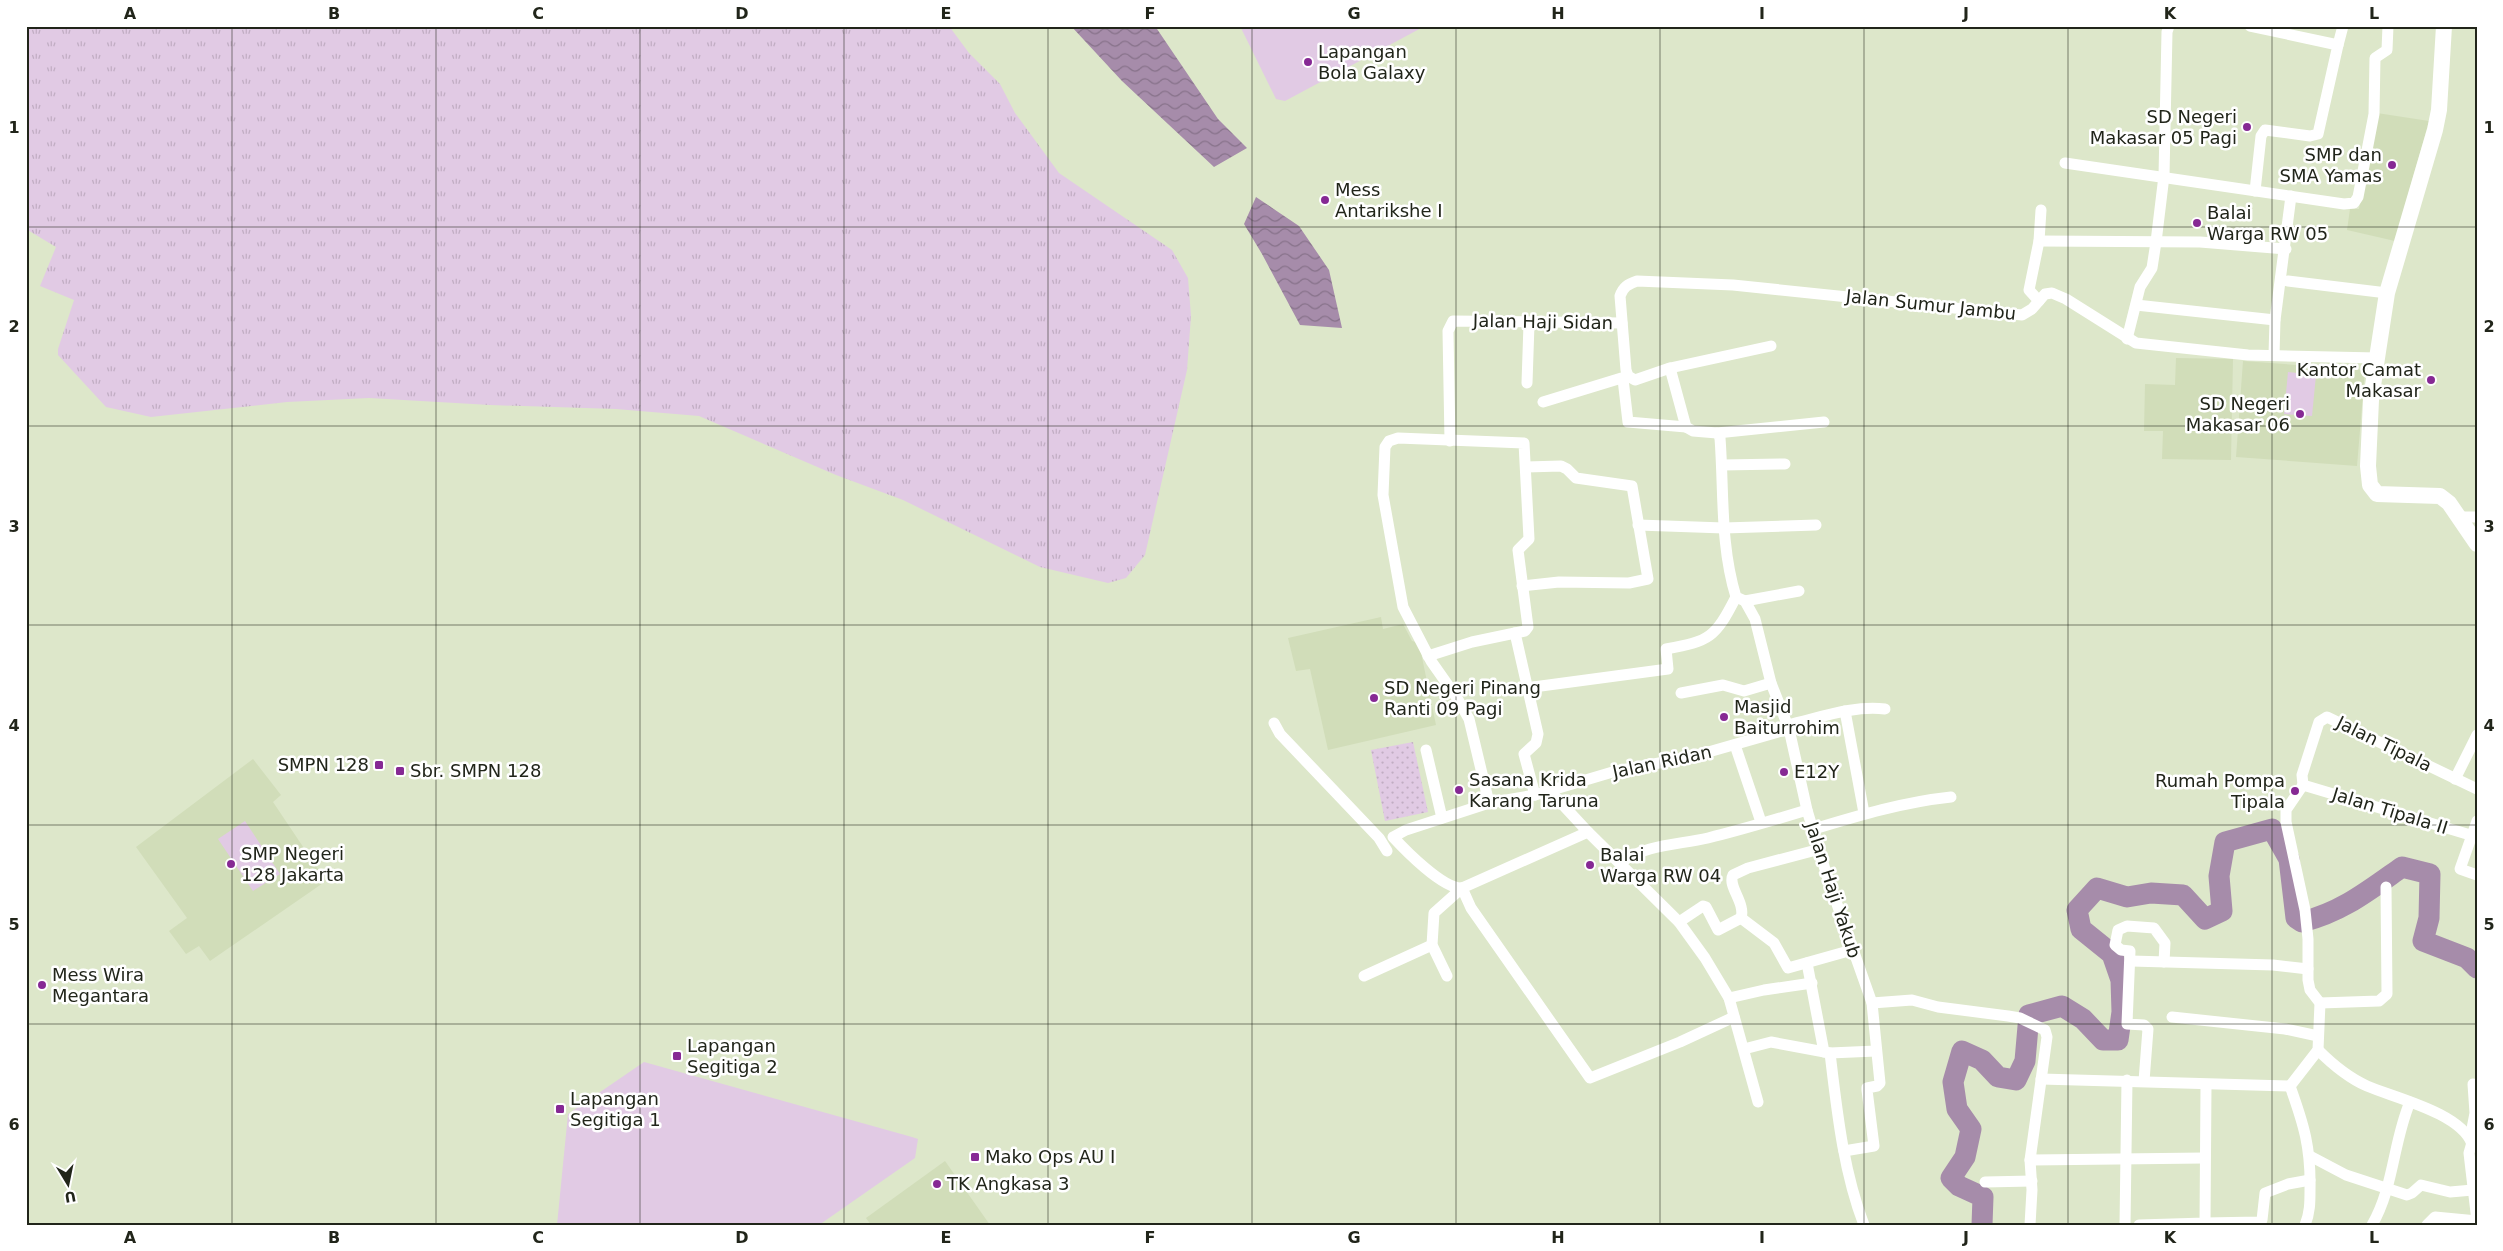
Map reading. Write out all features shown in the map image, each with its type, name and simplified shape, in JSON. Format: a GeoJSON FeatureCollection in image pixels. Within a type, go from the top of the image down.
{"type":"FeatureCollection","features":[{"type":"Feature","properties":{"kind":"street"},"geometry":{"type":"LineString","coordinates":[[2126,339],[2143,281],[2152,268],[2156,242],[2164,176],[2167,32],[2169,26]]}},
{"type":"Feature","properties":{"kind":"street"},"geometry":{"type":"LineString","coordinates":[[2250,26],[2338,44]]}},
{"type":"Feature","properties":{"kind":"street"},"geometry":{"type":"LineString","coordinates":[[2255,190],[2261,136],[2266,130],[2310,136],[2318,134],[2343,26]]}},
{"type":"Feature","properties":{"kind":"street"},"geometry":{"type":"LineString","coordinates":[[2065,163],[2164,176],[2344,204],[2357,201],[2374,114],[2375,58],[2387,50],[2388,26]]}},
{"type":"Feature","properties":{"kind":"street"},"geometry":{"type":"LineString","coordinates":[[2444,26],[2439,110],[2435,130],[2387,292],[2370,412],[2368,466],[2370,485],[2377,494],[2440,496],[2477,544]]}},
{"type":"Feature","properties":{"kind":"street"},"geometry":{"type":"LineString","coordinates":[[2274,355],[2275,320],[2286,249],[2291,196]]}},
{"type":"Feature","properties":{"kind":"street"},"geometry":{"type":"LineString","coordinates":[[2040,210],[2040,241],[2029,290],[2040,301]]}},
{"type":"Feature","properties":{"kind":"street"},"geometry":{"type":"LineString","coordinates":[[2040,241],[2200,242],[2286,249]]}},
{"type":"Feature","properties":{"kind":"street"},"geometry":{"type":"LineString","coordinates":[[2288,281],[2387,292]]}},
{"type":"Feature","properties":{"kind":"street","name":"Jalan Sumur Jambu"},"geometry":{"type":"LineString","coordinates":[[1622,323],[1620,296],[1625,286],[1636,282],[1733,285],[2022,315],[2028,313],[2045,294],[2055,294],[2126,339],[2136,343],[2206,352],[2377,358]]}},
{"type":"Feature","properties":{"kind":"street"},"geometry":{"type":"LineString","coordinates":[[2136,304],[2275,320]]}},
{"type":"Feature","properties":{"kind":"street","name":"Jalan Haji Sidan"},"geometry":{"type":"LineString","coordinates":[[1450,441],[1448,331],[1453,322],[1529,324],[1622,323]]}},
{"type":"Feature","properties":{"kind":"street"},"geometry":{"type":"LineString","coordinates":[[1622,323],[1626,370],[1626,419],[1628,422],[1686,427],[1693,431],[1717,433],[1824,422]]}},
{"type":"Feature","properties":{"kind":"street"},"geometry":{"type":"LineString","coordinates":[[1527,383],[1529,324]]}},
{"type":"Feature","properties":{"kind":"street"},"geometry":{"type":"LineString","coordinates":[[1543,402],[1626,378],[1634,380],[1670,368],[1771,346]]}},
{"type":"Feature","properties":{"kind":"street"},"geometry":{"type":"LineString","coordinates":[[1670,368],[1686,427]]}},
{"type":"Feature","properties":{"kind":"street","name":"Jalan Haji Yakub"},"geometry":{"type":"LineString","coordinates":[[1717,433],[1720,438],[1724,528],[1728,566],[1740,599],[1755,619],[1771,683],[1788,727],[1807,810],[1852,950],[1872,1003],[1880,1083],[1877,1086],[1867,1088],[1874,1146],[1844,1151]]}},
{"type":"Feature","properties":{"kind":"street"},"geometry":{"type":"LineString","coordinates":[[1428,656],[1472,642],[1515,633],[1528,627],[1518,550],[1528,539],[1526,467],[1522,442],[1398,438],[1389,441],[1385,447],[1383,496],[1403,607],[1428,656],[1469,718],[1489,803]]}},
{"type":"Feature","properties":{"kind":"street"},"geometry":{"type":"LineString","coordinates":[[1722,465],[1785,464]]}},
{"type":"Feature","properties":{"kind":"street"},"geometry":{"type":"LineString","coordinates":[[1522,586],[1559,582],[1630,583],[1648,579],[1632,486],[1576,478],[1568,469],[1561,466],[1526,467]]}},
{"type":"Feature","properties":{"kind":"street"},"geometry":{"type":"LineString","coordinates":[[2458,517],[2477,517]]}},
{"type":"Feature","properties":{"kind":"street"},"geometry":{"type":"LineString","coordinates":[[1638,525],[1724,528],[1816,525]]}},
{"type":"Feature","properties":{"kind":"street"},"geometry":{"type":"LineString","coordinates":[[1526,688],[1668,669],[1666,650],[1696,644],[1710,636],[1722,625],[1740,599],[1799,591]]}},
{"type":"Feature","properties":{"kind":"street"},"geometry":{"type":"LineString","coordinates":[[1515,633],[1538,738],[1524,754],[1535,795]]}},
{"type":"Feature","properties":{"kind":"street"},"geometry":{"type":"LineString","coordinates":[[1681,693],[1722,685],[1744,691],[1771,683]]}},
{"type":"Feature","properties":{"kind":"street","name":"Jalan Ridan"},"geometry":{"type":"LineString","coordinates":[[1462,888],[1454,888],[1415,861],[1393,837],[1397,833],[1489,803],[1535,795],[1616,771],[1691,757],[1845,711],[1872,707],[1885,709]]}},
{"type":"Feature","properties":{"kind":"street"},"geometry":{"type":"LineString","coordinates":[[1845,711],[1864,813]]}},
{"type":"Feature","properties":{"kind":"street","name":"Jalan Tipala"},"geometry":{"type":"LineString","coordinates":[[2303,785],[2302,775],[2319,722],[2328,717],[2477,788]]}},
{"type":"Feature","properties":{"kind":"street"},"geometry":{"type":"LineString","coordinates":[[1274,723],[1280,734],[1379,838],[1387,851]]}},
{"type":"Feature","properties":{"kind":"street"},"geometry":{"type":"LineString","coordinates":[[2455,779],[2477,735]]}},
{"type":"Feature","properties":{"kind":"street"},"geometry":{"type":"LineString","coordinates":[[1735,745],[1761,822]]}},
{"type":"Feature","properties":{"kind":"street"},"geometry":{"type":"LineString","coordinates":[[1426,750],[1442,818]]}},
{"type":"Feature","properties":{"kind":"street"},"geometry":{"type":"LineString","coordinates":[[2290,1086],[2318,1050],[2320,1003],[2310,990],[2305,917],[2286,822],[2286,810],[2303,785]]}},
{"type":"Feature","properties":{"kind":"street","name":"Jalan Tipala II"},"geometry":{"type":"LineString","coordinates":[[2303,785],[2474,836]]}},
{"type":"Feature","properties":{"kind":"street"},"geometry":{"type":"LineString","coordinates":[[1550,791],[1588,832],[1679,922],[1705,958],[1728,998],[1744,1048],[1758,1102]]}},
{"type":"Feature","properties":{"kind":"street"},"geometry":{"type":"LineString","coordinates":[[1814,829],[1864,813],[1920,800],[1951,797]]}},
{"type":"Feature","properties":{"kind":"street"},"geometry":{"type":"LineString","coordinates":[[1620,862],[1638,853],[1655,848],[1707,838],[1807,810]]}},
{"type":"Feature","properties":{"kind":"street"},"geometry":{"type":"LineString","coordinates":[[2477,821],[2474,836],[2460,869],[2477,875]]}},
{"type":"Feature","properties":{"kind":"street"},"geometry":{"type":"LineString","coordinates":[[1447,976],[1432,945],[1434,913],[1462,888],[1588,832]]}},
{"type":"Feature","properties":{"kind":"street"},"geometry":{"type":"LineString","coordinates":[[1741,918],[1740,902],[1731,881],[1732,875],[1748,868],[1820,849]]}},
{"type":"Feature","properties":{"kind":"street"},"geometry":{"type":"LineString","coordinates":[[2320,1003],[2379,1001],[2387,994],[2386,887]]}},
{"type":"Feature","properties":{"kind":"street"},"geometry":{"type":"LineString","coordinates":[[1462,888],[1472,908],[1590,1078],[1680,1042],[1734,1017]]}},
{"type":"Feature","properties":{"kind":"street"},"geometry":{"type":"LineString","coordinates":[[1679,922],[1703,906],[1706,907],[1718,930],[1741,918]]}},
{"type":"Feature","properties":{"kind":"street"},"geometry":{"type":"LineString","coordinates":[[1741,918],[1772,940],[1787,967],[1852,950]]}},
{"type":"Feature","properties":{"kind":"street"},"geometry":{"type":"LineString","coordinates":[[2144,1081],[2148,1029],[2144,1025],[2127,1024],[2131,961],[2130,951],[2121,950],[2115,945],[2118,930],[2128,926],[2154,928],[2160,933],[2165,943],[2164,962]]}},
{"type":"Feature","properties":{"kind":"street"},"geometry":{"type":"LineString","coordinates":[[1364,976],[1432,945]]}},
{"type":"Feature","properties":{"kind":"street"},"geometry":{"type":"LineString","coordinates":[[2131,961],[2273,965],[2308,969]]}},
{"type":"Feature","properties":{"kind":"street"},"geometry":{"type":"LineString","coordinates":[[1807,963],[1827,1053],[1854,1198],[1864,1225]]}},
{"type":"Feature","properties":{"kind":"street"},"geometry":{"type":"LineString","coordinates":[[1728,998],[1764,990],[1812,983]]}},
{"type":"Feature","properties":{"kind":"street"},"geometry":{"type":"LineString","coordinates":[[1872,1003],[1912,1000],[1938,1007],[2008,1016],[2037,1025],[2045,1030],[2047,1037],[2030,1160],[2032,1181],[2030,1225]]}},
{"type":"Feature","properties":{"kind":"street"},"geometry":{"type":"LineString","coordinates":[[2172,1017],[2285,1028],[2318,1036]]}},
{"type":"Feature","properties":{"kind":"street"},"geometry":{"type":"LineString","coordinates":[[1744,1048],[1771,1042],[1827,1053],[1876,1051]]}},
{"type":"Feature","properties":{"kind":"street"},"geometry":{"type":"LineString","coordinates":[[2318,1050],[2331,1063],[2365,1085],[2410,1102],[2453,1123],[2473,1142]]}},
{"type":"Feature","properties":{"kind":"street"},"geometry":{"type":"LineString","coordinates":[[2041,1079],[2290,1086]]}},
{"type":"Feature","properties":{"kind":"street"},"geometry":{"type":"LineString","coordinates":[[2125,1225],[2127,1080]]}},
{"type":"Feature","properties":{"kind":"street"},"geometry":{"type":"LineString","coordinates":[[2427,1225],[2435,1217],[2477,1221],[2469,1167],[2469,1152],[2473,1142],[2475,1113],[2473,1084]]}},
{"type":"Feature","properties":{"kind":"street"},"geometry":{"type":"LineString","coordinates":[[2206,1085],[2204,1158],[2212,1224]]}},
{"type":"Feature","properties":{"kind":"street"},"geometry":{"type":"LineString","coordinates":[[2290,1086],[2306,1134],[2310,1156],[2310,1208],[2305,1225]]}},
{"type":"Feature","properties":{"kind":"street"},"geometry":{"type":"LineString","coordinates":[[2372,1225],[2382,1208],[2402,1119],[2410,1102]]}},
{"type":"Feature","properties":{"kind":"street"},"geometry":{"type":"LineString","coordinates":[[2310,1156],[2346,1175],[2407,1195],[2412,1194],[2422,1185],[2450,1192],[2473,1190]]}},
{"type":"Feature","properties":{"kind":"street"},"geometry":{"type":"LineString","coordinates":[[2030,1160],[2204,1158]]}},
{"type":"Feature","properties":{"kind":"street"},"geometry":{"type":"LineString","coordinates":[[2139,1225],[2259,1222],[2262,1220],[2265,1193],[2288,1184],[2310,1180]]}},
{"type":"Feature","properties":{"kind":"street"},"geometry":{"type":"LineString","coordinates":[[1985,1182],[2032,1181]]}},
{"type":"Feature","properties":{"kind":"shaded area","name":"SMP dan SMA Yamas"},"geometry":{"type":"Polygon","coordinates":[[[2377,113],[2429,121],[2395,241],[2347,230],[2350,209],[2359,209],[2377,113]]]}},
{"type":"Feature","properties":{"kind":"shaded area"},"geometry":{"type":"Polygon","coordinates":[[[2176,358],[2233,359],[2231,460],[2162,459],[2163,431],[2144,431],[2145,384],[2175,385],[2176,358]]]}},
{"type":"Feature","properties":{"kind":"shaded area","name":"SD Negeri Makasar 06"},"geometry":{"type":"Polygon","coordinates":[[[2243,361],[2365,370],[2357,466],[2236,457],[2243,361]]]}},
{"type":"Feature","properties":{"kind":"shaded area","name":"SD Negeri Pinang Ranti 09 Pagi"},"geometry":{"type":"Polygon","coordinates":[[[1381,617],[1383,629],[1403,624],[1412,641],[1419,643],[1436,725],[1328,750],[1310,669],[1296,671],[1288,638],[1381,617]]]}},
{"type":"Feature","properties":{"kind":"shaded area","name":"SMP Negeri 128 Jakarta"},"geometry":{"type":"Polygon","coordinates":[[[253,759],[281,795],[273,802],[326,881],[210,961],[199,946],[186,954],[169,931],[187,918],[136,847],[253,759]]]}},
{"type":"Feature","properties":{"kind":"shaded area","name":"TK Angkasa 3"},"geometry":{"type":"Polygon","coordinates":[[[945,1161],[990,1225],[871,1225],[866,1218],[945,1161]]]}},
{"type":"Feature","properties":{"kind":"green space"},"geometry":{"type":"Polygon","coordinates":[[[26,26],[949,26],[969,53],[1000,84],[1015,113],[1059,173],[1172,250],[1188,278],[1191,316],[1187,370],[1145,555],[1126,578],[1108,583],[1040,567],[903,500],[836,475],[699,416],[616,409],[490,405],[369,398],[287,402],[151,417],[106,407],[58,355],[58,349],[74,300],[40,286],[56,247],[26,229],[26,26]]]}},
{"type":"Feature","properties":{"kind":"green space","name":"Lapangan Bola Galaxy"},"geometry":{"type":"Polygon","coordinates":[[[1240,26],[1425,26],[1285,101],[1276,99],[1240,26]]]}},
{"type":"Feature","properties":{"kind":"green space"},"geometry":{"type":"Polygon","coordinates":[[[2288,372],[2316,375],[2312,416],[2284,414],[2288,372]]]}},
{"type":"Feature","properties":{"kind":"green space"},"geometry":{"type":"Polygon","coordinates":[[[1413,742],[1428,812],[1385,821],[1371,750],[1413,742]]]}},
{"type":"Feature","properties":{"kind":"green space"},"geometry":{"type":"Polygon","coordinates":[[[245,821],[280,874],[253,891],[218,839],[245,821]]]}},
{"type":"Feature","properties":{"kind":"green space"},"geometry":{"type":"Polygon","coordinates":[[[644,1062],[918,1139],[915,1158],[819,1225],[557,1225],[568,1114],[644,1062]]]}},
{"type":"Feature","properties":{"kind":"water"},"geometry":{"type":"Polygon","coordinates":[[[1071,26],[1155,26],[1218,119],[1247,148],[1214,167],[1122,81],[1071,26]]]}},
{"type":"Feature","properties":{"kind":"water"},"geometry":{"type":"Polygon","coordinates":[[[1256,197],[1299,226],[1329,270],[1342,328],[1300,325],[1244,224],[1256,197]]]}},
{"type":"Feature","properties":{"kind":"waterway"},"geometry":{"type":"LineString","coordinates":[[1982,1225],[1983,1197],[1959,1186],[1951,1178],[1965,1157],[1971,1129],[1957,1109],[1953,1082],[1962,1051],[1982,1060],[1998,1077],[2016,1080],[2025,1061],[2029,1015],[2062,1006],[2083,1019],[2103,1040],[2118,1040],[2122,1012],[2121,980],[2112,954],[2081,929],[2077,910],[2097,888],[2127,897],[2151,893],[2183,895],[2205,919],[2222,911],[2219,876],[2225,842],[2272,829],[2289,859],[2296,918],[2302,922],[2330,913],[2354,900],[2402,867],[2430,874],[2429,918],[2423,941],[2467,958],[2477,968]]}},
{"type":"Feature","properties":{"kind":"place","name":"Lapangan Bola Galaxy"},"geometry":{"type":"Point","coordinates":[1308,62]}},
{"type":"Feature","properties":{"kind":"place","name":"SD Negeri Makasar 05 Pagi"},"geometry":{"type":"Point","coordinates":[2247,127]}},
{"type":"Feature","properties":{"kind":"place","name":"SMP dan SMA Yamas"},"geometry":{"type":"Point","coordinates":[2392,165]}},
{"type":"Feature","properties":{"kind":"place","name":"Mess Antarikshe I"},"geometry":{"type":"Point","coordinates":[1325,200]}},
{"type":"Feature","properties":{"kind":"place","name":"Balai Warga RW 05"},"geometry":{"type":"Point","coordinates":[2197,223]}},
{"type":"Feature","properties":{"kind":"place","name":"Kantor Camat Makasar"},"geometry":{"type":"Point","coordinates":[2431,380]}},
{"type":"Feature","properties":{"kind":"place","name":"SD Negeri Makasar 06"},"geometry":{"type":"Point","coordinates":[2300,414]}},
{"type":"Feature","properties":{"kind":"place","name":"SD Negeri Pinang Ranti 09 Pagi"},"geometry":{"type":"Point","coordinates":[1374,698]}},
{"type":"Feature","properties":{"kind":"place","name":"Masjid Baiturrohim"},"geometry":{"type":"Point","coordinates":[1724,717]}},
{"type":"Feature","properties":{"kind":"place","name":"SMPN 128"},"geometry":{"type":"Point","coordinates":[379,765]}},
{"type":"Feature","properties":{"kind":"place","name":"Sbr. SMPN 128"},"geometry":{"type":"Point","coordinates":[400,771]}},
{"type":"Feature","properties":{"kind":"place","name":"E12Y"},"geometry":{"type":"Point","coordinates":[1784,772]}},
{"type":"Feature","properties":{"kind":"place","name":"Sasana Krida Karang Taruna"},"geometry":{"type":"Point","coordinates":[1459,790]}},
{"type":"Feature","properties":{"kind":"place","name":"Rumah Pompa Tipala"},"geometry":{"type":"Point","coordinates":[2295,791]}},
{"type":"Feature","properties":{"kind":"place","name":"SMP Negeri 128 Jakarta"},"geometry":{"type":"Point","coordinates":[231,864]}},
{"type":"Feature","properties":{"kind":"place","name":"Balai Warga RW 04"},"geometry":{"type":"Point","coordinates":[1590,865]}},
{"type":"Feature","properties":{"kind":"place","name":"Mess Wira Megantara"},"geometry":{"type":"Point","coordinates":[42,985]}},
{"type":"Feature","properties":{"kind":"place","name":"Lapangan Segitiga 2"},"geometry":{"type":"Point","coordinates":[677,1056]}},
{"type":"Feature","properties":{"kind":"place","name":"Lapangan Segitiga 1"},"geometry":{"type":"Point","coordinates":[560,1109]}},
{"type":"Feature","properties":{"kind":"place","name":"Mako Ops AU I"},"geometry":{"type":"Point","coordinates":[975,1157]}},
{"type":"Feature","properties":{"kind":"place","name":"TK Angkasa 3"},"geometry":{"type":"Point","coordinates":[937,1184]}}]}
